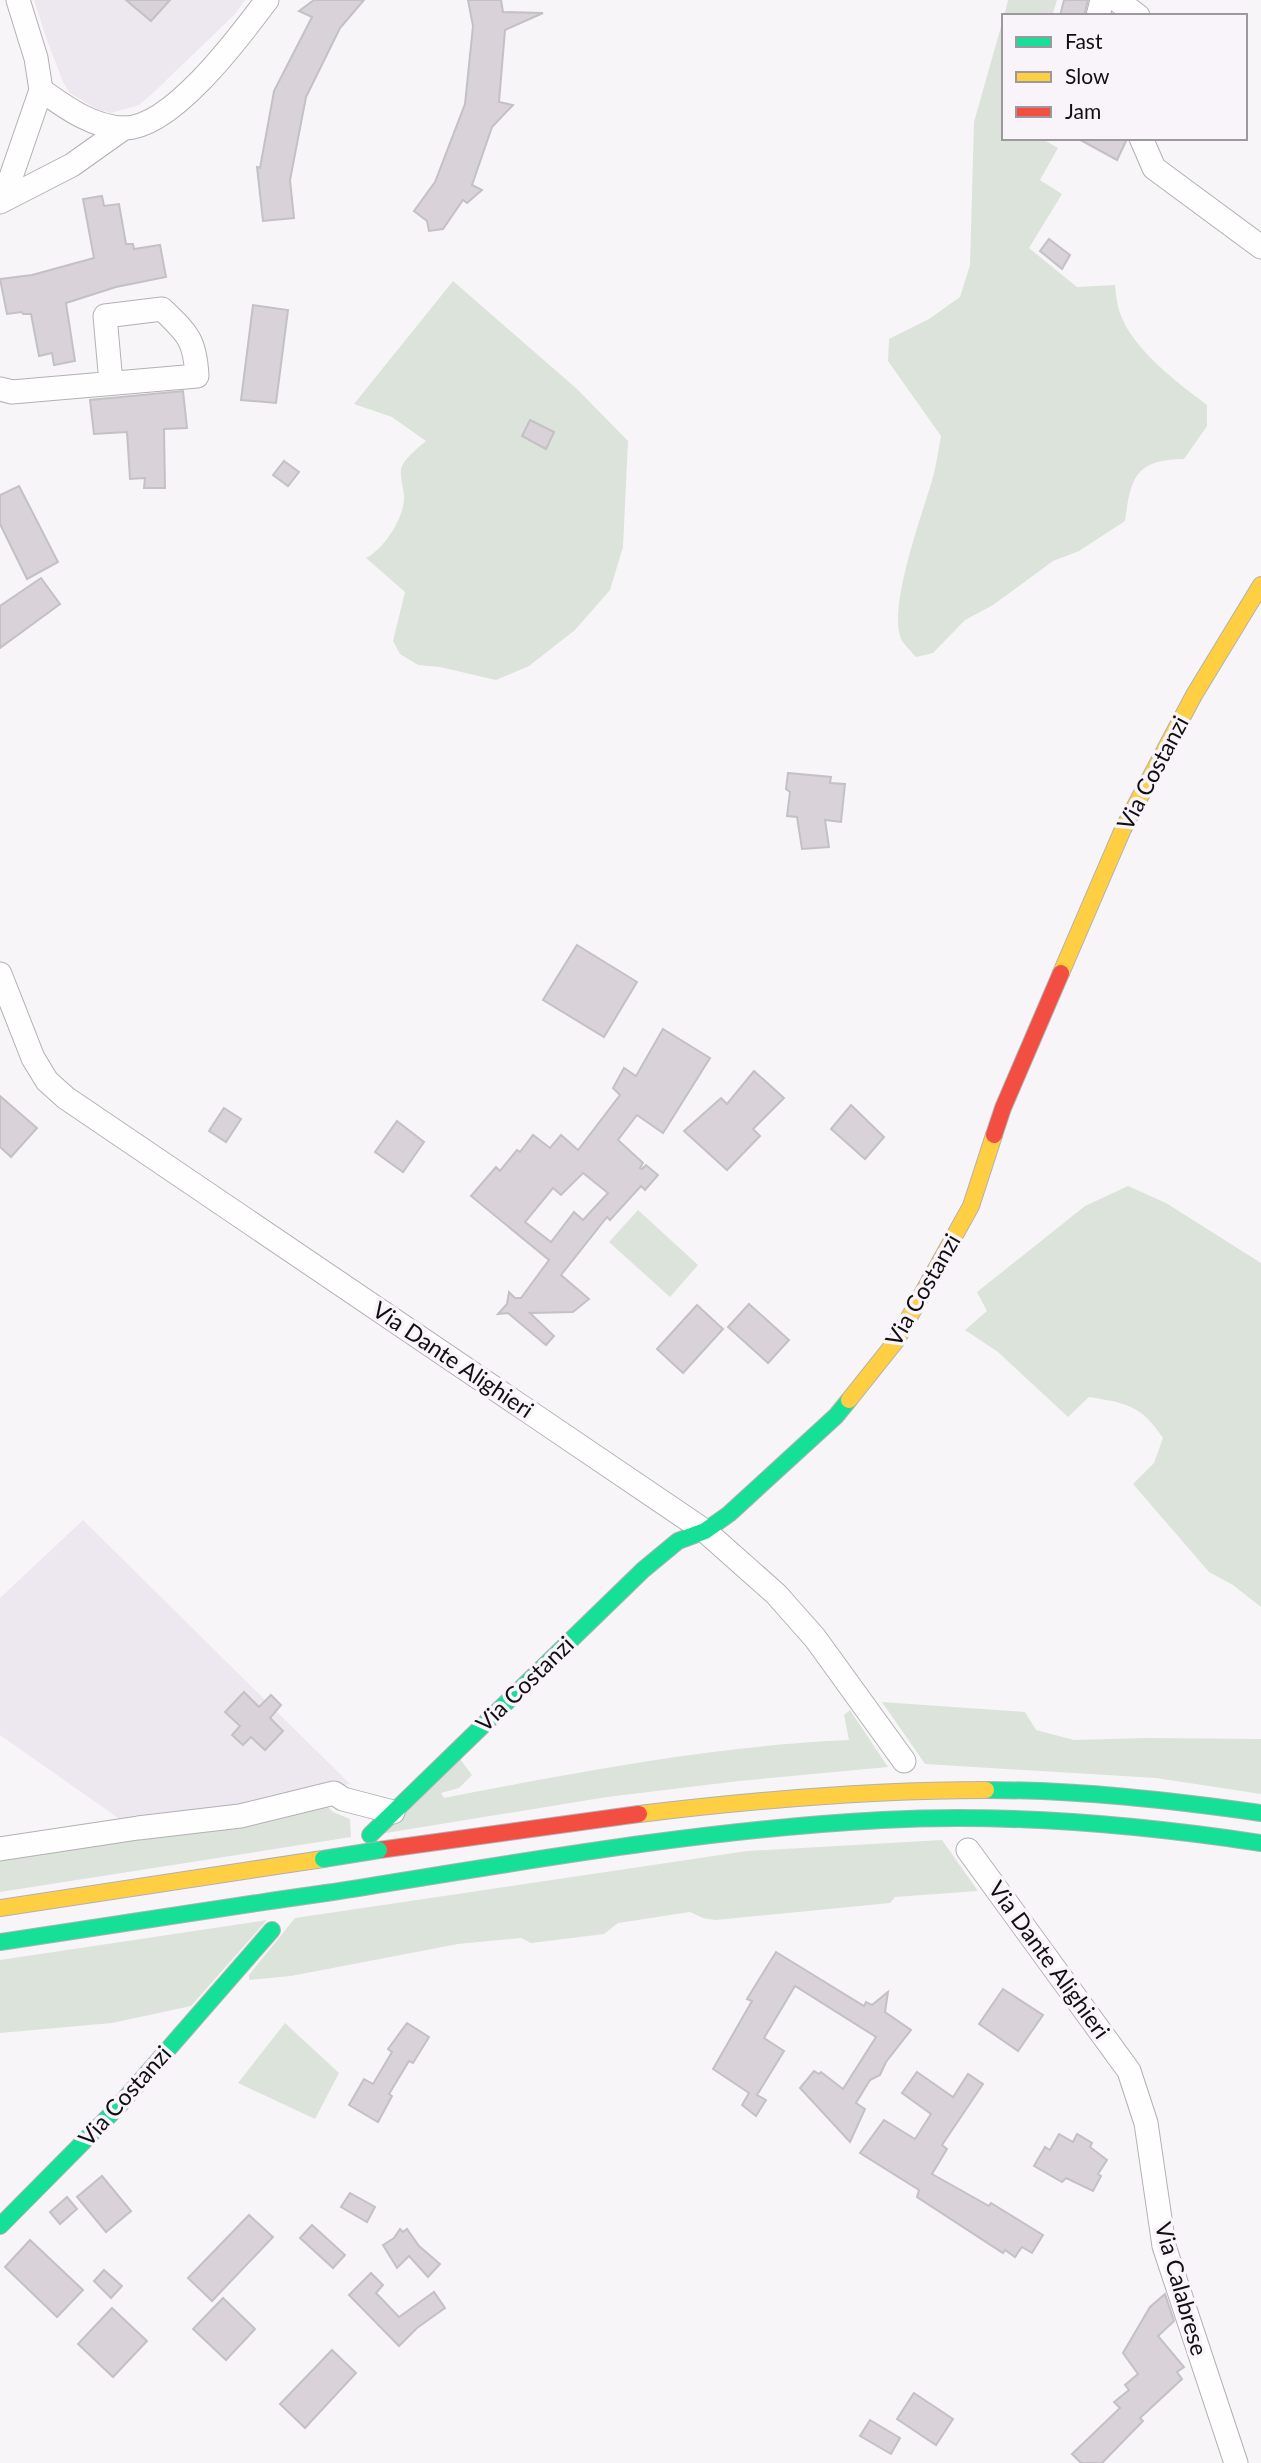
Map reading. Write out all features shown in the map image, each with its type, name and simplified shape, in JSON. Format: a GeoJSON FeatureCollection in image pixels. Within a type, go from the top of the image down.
{"type":"FeatureCollection","features":[{"type":"Feature","properties":{"kind":"main road","name":"Via Costanzi"},"geometry":{"type":"LineString","coordinates":[[370,1835],[643,1570],[678,1541],[705,1531],[729,1514],[836,1416],[897,1341],[971,1206],[1003,1108],[1122,829],[1194,695],[1261,585]]}},
{"type":"Feature","properties":{"kind":"main road"},"geometry":{"type":"LineString","coordinates":[[0,1908],[586,1819],[863,1792],[1044,1790],[1186,1802],[1261,1813]]}},
{"type":"Feature","properties":{"kind":"main road"},"geometry":{"type":"LineString","coordinates":[[0,1942],[719,1835],[884,1820],[1000,1819],[1087,1822],[1261,1843]]}},
{"type":"Feature","properties":{"kind":"main road","name":"Via Costanzi"},"geometry":{"type":"LineString","coordinates":[[0,2226],[58,2171],[132,2092],[233,1971],[272,1930]]}},
{"type":"Feature","properties":{"kind":"street"},"geometry":{"type":"LineString","coordinates":[[2,201],[41,90],[36,58],[18,0]]}},
{"type":"Feature","properties":{"kind":"street"},"geometry":{"type":"LineString","coordinates":[[2,201],[72,165],[124,128],[161,116],[183,99],[218,61],[267,0]]}},
{"type":"Feature","properties":{"kind":"street"},"geometry":{"type":"LineString","coordinates":[[1117,0],[1135,14]]}},
{"type":"Feature","properties":{"kind":"street"},"geometry":{"type":"LineString","coordinates":[[41,90],[70,111],[103,124],[124,128]]}},
{"type":"Feature","properties":{"kind":"street"},"geometry":{"type":"LineString","coordinates":[[1142,140],[1154,168],[1261,247]]}},
{"type":"Feature","properties":{"kind":"street"},"geometry":{"type":"LineString","coordinates":[[0,388],[12,392],[197,376],[195,349],[180,326],[162,309],[106,316],[111,383]]}},
{"type":"Feature","properties":{"kind":"street","name":"Via Dante Alighieri"},"geometry":{"type":"LineString","coordinates":[[0,974],[33,1058],[47,1081],[66,1098],[705,1531],[776,1594],[815,1638],[904,1761]]}},
{"type":"Feature","properties":{"kind":"street"},"geometry":{"type":"LineString","coordinates":[[0,1849],[240,1816],[334,1793],[343,1799],[393,1812]]}},
{"type":"Feature","properties":{"kind":"street","name":"Via Dante Alighieri"},"geometry":{"type":"LineString","coordinates":[[968,1850],[1129,2071]]}},
{"type":"Feature","properties":{"kind":"street","name":"Via Calabrese"},"geometry":{"type":"LineString","coordinates":[[1129,2071],[1146,2123],[1164,2246],[1236,2463]]}},
{"type":"Feature","properties":{"kind":"shaded area"},"geometry":{"type":"Polygon","coordinates":[[[34,0],[245,0],[235,14],[139,105],[111,113],[97,109],[70,93],[63,82],[34,0]]]}},
{"type":"Feature","properties":{"kind":"shaded area"},"geometry":{"type":"Polygon","coordinates":[[[1008,0],[1057,0],[1053,14],[1004,14],[1008,0]]]}},
{"type":"Feature","properties":{"kind":"shaded area"},"geometry":{"type":"Polygon","coordinates":[[[1002,23],[1002,140],[1046,140],[1058,148],[1040,180],[1062,194],[1029,248],[1077,287],[1115,285],[1119,310],[1126,327],[1157,364],[1207,405],[1207,426],[1184,459],[1155,463],[1138,474],[1133,482],[1125,521],[1079,551],[1053,561],[993,605],[965,620],[933,653],[916,657],[900,636],[899,603],[941,436],[888,361],[889,339],[929,319],[960,297],[970,265],[974,122],[1002,23]]]}},
{"type":"Feature","properties":{"kind":"shaded area"},"geometry":{"type":"Polygon","coordinates":[[[453,281],[577,389],[628,441],[623,547],[610,590],[575,630],[529,666],[496,680],[440,667],[418,665],[400,654],[393,641],[405,592],[366,558],[380,548],[397,523],[404,498],[402,466],[426,441],[392,417],[354,404],[453,281]]]}},
{"type":"Feature","properties":{"kind":"shaded area"},"geometry":{"type":"Polygon","coordinates":[[[1128,1186],[1166,1203],[1261,1263],[1261,1607],[1233,1585],[1209,1572],[1133,1484],[1154,1463],[1163,1438],[1140,1412],[1113,1401],[1089,1397],[1068,1417],[998,1352],[965,1330],[987,1311],[977,1292],[1085,1206],[1128,1186]]]}},
{"type":"Feature","properties":{"kind":"shaded area"},"geometry":{"type":"Polygon","coordinates":[[[638,1210],[698,1265],[670,1297],[609,1242],[638,1210]]]}},
{"type":"Feature","properties":{"kind":"shaded area"},"geometry":{"type":"Polygon","coordinates":[[[83,1520],[350,1784],[128,1825],[0,1735],[0,1598],[83,1520]]]}},
{"type":"Feature","properties":{"kind":"shaded area"},"geometry":{"type":"Polygon","coordinates":[[[882,1702],[1025,1712],[1036,1730],[1074,1740],[1261,1739],[1261,1794],[1156,1778],[925,1764],[882,1702]]]}},
{"type":"Feature","properties":{"kind":"shaded area"},"geometry":{"type":"Polygon","coordinates":[[[850,1710],[888,1767],[607,1797],[380,1834],[457,1755],[472,1775],[459,1788],[441,1793],[444,1798],[696,1754],[849,1740],[844,1715],[850,1710]]]}},
{"type":"Feature","properties":{"kind":"shaded area"},"geometry":{"type":"Polygon","coordinates":[[[323,1802],[333,1812],[350,1819],[351,1837],[0,1892],[0,1854],[323,1802]]]}},
{"type":"Feature","properties":{"kind":"shaded area"},"geometry":{"type":"Polygon","coordinates":[[[942,1840],[978,1891],[895,1897],[890,1903],[715,1920],[690,1912],[618,1923],[604,1934],[531,1943],[521,1938],[458,1944],[291,1976],[249,1980],[249,1975],[295,1918],[747,1851],[942,1840]]]}},
{"type":"Feature","properties":{"kind":"shaded area"},"geometry":{"type":"Polygon","coordinates":[[[267,1920],[191,2006],[112,2023],[0,2033],[0,1960],[267,1920]]]}},
{"type":"Feature","properties":{"kind":"shaded area"},"geometry":{"type":"Polygon","coordinates":[[[285,2023],[339,2073],[315,2119],[238,2083],[285,2023]]]}},
{"type":"Feature","properties":{"kind":"building"},"geometry":{"type":"Polygon","coordinates":[[[126,0],[170,0],[151,21],[126,0]]]}},
{"type":"Feature","properties":{"kind":"building"},"geometry":{"type":"Polygon","coordinates":[[[314,0],[364,0],[340,28],[306,97],[290,180],[294,218],[263,221],[257,167],[260,168],[274,91],[312,17],[299,11],[314,0]]]}},
{"type":"Feature","properties":{"kind":"building"},"geometry":{"type":"Polygon","coordinates":[[[468,0],[501,0],[503,12],[543,13],[505,30],[499,102],[513,105],[492,127],[472,185],[482,190],[467,203],[463,200],[443,229],[429,231],[427,221],[414,211],[435,182],[465,104],[473,26],[468,0]]]}},
{"type":"Feature","properties":{"kind":"building"},"geometry":{"type":"Polygon","coordinates":[[[1064,0],[1088,0],[1084,14],[1060,14],[1064,0]]]}},
{"type":"Feature","properties":{"kind":"building"},"geometry":{"type":"Polygon","coordinates":[[[1081,140],[1127,140],[1117,160],[1081,140]]]}},
{"type":"Feature","properties":{"kind":"building"},"geometry":{"type":"Polygon","coordinates":[[[102,196],[104,206],[119,204],[126,244],[133,244],[134,249],[160,245],[166,277],[116,287],[66,303],[75,361],[54,365],[52,353],[39,356],[31,314],[7,314],[0,279],[32,275],[94,258],[83,199],[102,196]]]}},
{"type":"Feature","properties":{"kind":"building"},"geometry":{"type":"Polygon","coordinates":[[[1049,239],[1070,255],[1062,269],[1040,251],[1049,239]]]}},
{"type":"Feature","properties":{"kind":"building"},"geometry":{"type":"Polygon","coordinates":[[[253,305],[288,310],[276,403],[241,400],[253,305]]]}},
{"type":"Feature","properties":{"kind":"building"},"geometry":{"type":"Polygon","coordinates":[[[183,391],[187,428],[164,429],[165,488],[144,488],[145,478],[130,479],[127,432],[94,434],[90,400],[183,391]]]}},
{"type":"Feature","properties":{"kind":"building"},"geometry":{"type":"Polygon","coordinates":[[[530,420],[554,432],[546,449],[522,436],[530,420]]]}},
{"type":"Feature","properties":{"kind":"building"},"geometry":{"type":"Polygon","coordinates":[[[284,461],[299,472],[288,486],[273,475],[284,461]]]}},
{"type":"Feature","properties":{"kind":"building"},"geometry":{"type":"Polygon","coordinates":[[[19,486],[58,562],[27,579],[0,524],[0,495],[19,486]]]}},
{"type":"Feature","properties":{"kind":"building"},"geometry":{"type":"Polygon","coordinates":[[[41,578],[60,604],[0,648],[0,606],[41,578]]]}},
{"type":"Feature","properties":{"kind":"building"},"geometry":{"type":"Polygon","coordinates":[[[788,773],[831,777],[830,783],[845,784],[841,822],[825,820],[829,847],[802,849],[797,817],[787,816],[790,792],[786,789],[788,773]]]}},
{"type":"Feature","properties":{"kind":"building"},"geometry":{"type":"Polygon","coordinates":[[[577,945],[637,982],[604,1037],[543,1000],[577,945]]]}},
{"type":"Feature","properties":{"kind":"building"},"geometry":{"type":"Polygon","coordinates":[[[663,1029],[710,1058],[663,1133],[637,1115],[618,1140],[643,1163],[640,1168],[646,1165],[658,1175],[645,1190],[641,1186],[610,1220],[607,1217],[561,1275],[589,1299],[573,1312],[530,1313],[554,1336],[546,1345],[508,1313],[498,1314],[507,1304],[509,1292],[515,1298],[521,1298],[549,1260],[471,1196],[496,1167],[500,1171],[533,1135],[550,1148],[561,1135],[578,1150],[620,1095],[613,1088],[624,1068],[636,1076],[663,1029]],[[583,1173],[561,1195],[553,1188],[525,1222],[551,1242],[574,1212],[583,1220],[608,1193],[583,1173]]]}},
{"type":"Feature","properties":{"kind":"building"},"geometry":{"type":"Polygon","coordinates":[[[754,1071],[784,1098],[753,1129],[760,1136],[727,1170],[684,1131],[721,1098],[727,1104],[754,1071]]]}},
{"type":"Feature","properties":{"kind":"building"},"geometry":{"type":"Polygon","coordinates":[[[0,1096],[37,1128],[11,1157],[0,1147],[0,1096]]]}},
{"type":"Feature","properties":{"kind":"building"},"geometry":{"type":"Polygon","coordinates":[[[851,1105],[884,1137],[865,1159],[831,1129],[851,1105]]]}},
{"type":"Feature","properties":{"kind":"building"},"geometry":{"type":"Polygon","coordinates":[[[224,1108],[241,1119],[226,1142],[209,1131],[224,1108]]]}},
{"type":"Feature","properties":{"kind":"building"},"geometry":{"type":"Polygon","coordinates":[[[397,1121],[424,1142],[403,1172],[375,1152],[397,1121]]]}},
{"type":"Feature","properties":{"kind":"building"},"geometry":{"type":"Polygon","coordinates":[[[749,1304],[789,1340],[768,1363],[728,1327],[749,1304]]]}},
{"type":"Feature","properties":{"kind":"building"},"geometry":{"type":"Polygon","coordinates":[[[697,1305],[723,1329],[683,1373],[657,1349],[697,1305]]]}},
{"type":"Feature","properties":{"kind":"building"},"geometry":{"type":"Polygon","coordinates":[[[244,1692],[259,1707],[271,1695],[281,1705],[270,1718],[283,1731],[265,1750],[251,1737],[243,1745],[232,1735],[240,1726],[225,1712],[244,1692]]]}},
{"type":"Feature","properties":{"kind":"building"},"geometry":{"type":"Polygon","coordinates":[[[776,1952],[864,2006],[866,2002],[872,2005],[888,1992],[885,2012],[911,2030],[886,2062],[880,2075],[870,2080],[856,2103],[865,2109],[850,2142],[800,2088],[814,2071],[819,2074],[821,2072],[843,2089],[876,2037],[795,1986],[764,2038],[784,2051],[757,2095],[766,2100],[756,2116],[742,2105],[749,2093],[713,2069],[752,2001],[747,1999],[776,1952]]]}},
{"type":"Feature","properties":{"kind":"building"},"geometry":{"type":"Polygon","coordinates":[[[1003,1989],[1043,2015],[1018,2051],[979,2024],[1003,1989]]]}},
{"type":"Feature","properties":{"kind":"building"},"geometry":{"type":"Polygon","coordinates":[[[407,2023],[429,2037],[413,2063],[409,2061],[389,2094],[392,2096],[378,2122],[349,2105],[364,2079],[373,2084],[392,2052],[388,2049],[407,2023]]]}},
{"type":"Feature","properties":{"kind":"building"},"geometry":{"type":"Polygon","coordinates":[[[917,2072],[953,2097],[968,2074],[983,2084],[942,2145],[947,2149],[932,2174],[989,2206],[991,2203],[1043,2235],[1032,2253],[1022,2247],[1015,2257],[1005,2250],[1003,2253],[917,2197],[919,2190],[860,2153],[884,2120],[915,2139],[931,2114],[902,2093],[917,2072]]]}},
{"type":"Feature","properties":{"kind":"building"},"geometry":{"type":"Polygon","coordinates":[[[1059,2134],[1073,2142],[1077,2134],[1092,2143],[1090,2147],[1107,2160],[1098,2174],[1101,2176],[1093,2191],[1066,2178],[1062,2182],[1034,2166],[1045,2147],[1050,2150],[1059,2134]]]}},
{"type":"Feature","properties":{"kind":"building"},"geometry":{"type":"Polygon","coordinates":[[[102,2176],[131,2211],[106,2232],[77,2197],[102,2176]]]}},
{"type":"Feature","properties":{"kind":"building"},"geometry":{"type":"Polygon","coordinates":[[[350,2193],[375,2207],[367,2222],[341,2207],[350,2193]]]}},
{"type":"Feature","properties":{"kind":"building"},"geometry":{"type":"Polygon","coordinates":[[[67,2197],[77,2209],[60,2224],[50,2212],[67,2197]]]}},
{"type":"Feature","properties":{"kind":"building"},"geometry":{"type":"Polygon","coordinates":[[[249,2215],[273,2237],[212,2301],[188,2278],[249,2215]]]}},
{"type":"Feature","properties":{"kind":"building"},"geometry":{"type":"Polygon","coordinates":[[[312,2225],[345,2255],[333,2268],[300,2238],[312,2225]]]}},
{"type":"Feature","properties":{"kind":"building"},"geometry":{"type":"Polygon","coordinates":[[[400,2229],[403,2232],[407,2229],[419,2246],[440,2264],[428,2277],[409,2256],[397,2268],[383,2245],[394,2238],[400,2229]]]}},
{"type":"Feature","properties":{"kind":"building"},"geometry":{"type":"Polygon","coordinates":[[[30,2240],[83,2290],[57,2317],[5,2267],[30,2240]]]}},
{"type":"Feature","properties":{"kind":"building"},"geometry":{"type":"Polygon","coordinates":[[[104,2270],[122,2286],[111,2298],[94,2281],[104,2270]]]}},
{"type":"Feature","properties":{"kind":"building"},"geometry":{"type":"Polygon","coordinates":[[[371,2273],[383,2285],[376,2293],[399,2317],[434,2292],[445,2308],[417,2328],[399,2346],[349,2295],[371,2273]]]}},
{"type":"Feature","properties":{"kind":"building"},"geometry":{"type":"Polygon","coordinates":[[[1165,2294],[1174,2321],[1158,2336],[1184,2367],[1177,2372],[1182,2379],[1140,2418],[1143,2421],[1102,2463],[1081,2463],[1072,2454],[1120,2408],[1114,2402],[1129,2390],[1125,2385],[1138,2374],[1123,2353],[1150,2307],[1165,2294]]]}},
{"type":"Feature","properties":{"kind":"building"},"geometry":{"type":"Polygon","coordinates":[[[223,2298],[255,2329],[226,2360],[193,2329],[223,2298]]]}},
{"type":"Feature","properties":{"kind":"building"},"geometry":{"type":"Polygon","coordinates":[[[112,2308],[147,2341],[113,2377],[78,2344],[112,2308]]]}},
{"type":"Feature","properties":{"kind":"building"},"geometry":{"type":"Polygon","coordinates":[[[332,2350],[356,2373],[305,2428],[280,2404],[332,2350]]]}},
{"type":"Feature","properties":{"kind":"building"},"geometry":{"type":"Polygon","coordinates":[[[914,2393],[953,2419],[936,2445],[897,2419],[914,2393]]]}},
{"type":"Feature","properties":{"kind":"building"},"geometry":{"type":"Polygon","coordinates":[[[870,2420],[900,2438],[891,2454],[860,2436],[870,2420]]]}},
{"type":"Feature","properties":{"kind":"traffic: fast"},"geometry":{"type":"LineString","coordinates":[[370,1835],[643,1570],[678,1541],[705,1531],[729,1514],[836,1416],[849,1400]]}},
{"type":"Feature","properties":{"kind":"traffic: fast"},"geometry":{"type":"LineString","coordinates":[[986,1790],[1124,1797],[1261,1813]]}},
{"type":"Feature","properties":{"kind":"traffic: fast"},"geometry":{"type":"LineString","coordinates":[[326,1893],[672,1840],[882,1820],[1025,1819],[1166,1830],[1261,1843]]}},
{"type":"Feature","properties":{"kind":"traffic: fast"},"geometry":{"type":"LineString","coordinates":[[323,1859],[379,1850]]}},
{"type":"Feature","properties":{"kind":"traffic: fast"},"geometry":{"type":"LineString","coordinates":[[277,1900],[326,1893]]}},
{"type":"Feature","properties":{"kind":"traffic: fast"},"geometry":{"type":"LineString","coordinates":[[0,1942],[277,1900]]}},
{"type":"Feature","properties":{"kind":"traffic: fast"},"geometry":{"type":"LineString","coordinates":[[0,2226],[116,2109],[272,1930]]}},
{"type":"Feature","properties":{"kind":"traffic: slow"},"geometry":{"type":"LineString","coordinates":[[1061,973],[1123,829],[1194,695],[1261,585]]}},
{"type":"Feature","properties":{"kind":"traffic: slow"},"geometry":{"type":"LineString","coordinates":[[849,1400],[896,1341],[971,1206],[994,1135]]}},
{"type":"Feature","properties":{"kind":"traffic: slow"},"geometry":{"type":"LineString","coordinates":[[639,1814],[812,1797],[986,1790]]}},
{"type":"Feature","properties":{"kind":"traffic: slow"},"geometry":{"type":"LineString","coordinates":[[0,1908],[323,1859]]}},
{"type":"Feature","properties":{"kind":"traffic: jam"},"geometry":{"type":"LineString","coordinates":[[994,1135],[1061,973]]}},
{"type":"Feature","properties":{"kind":"traffic: jam"},"geometry":{"type":"LineString","coordinates":[[379,1850],[639,1814]]}}]}
